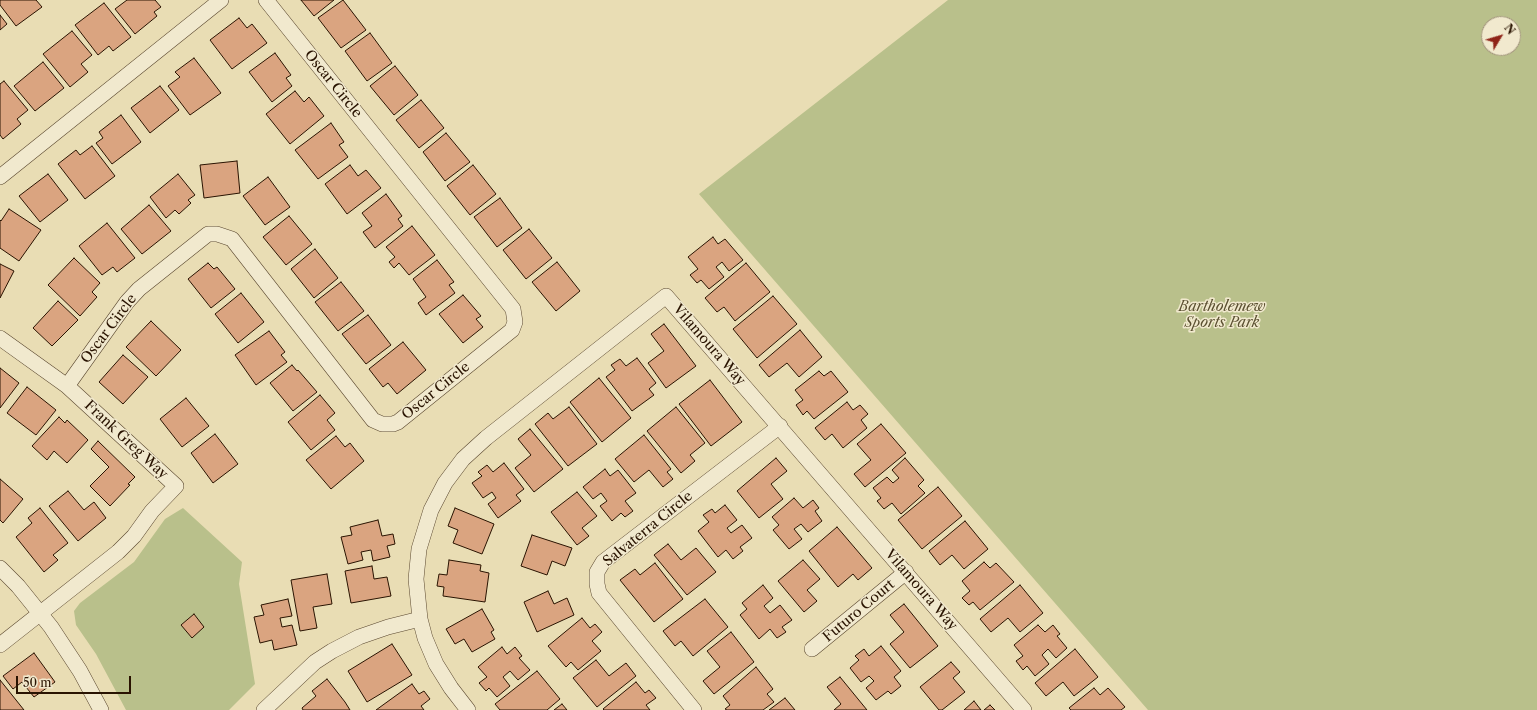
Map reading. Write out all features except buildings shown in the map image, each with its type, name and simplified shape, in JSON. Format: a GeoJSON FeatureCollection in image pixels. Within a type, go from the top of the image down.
{"type":"FeatureCollection","features":[{"type":"Feature","properties":{"kind":"street"},"geometry":{"type":"LineString","coordinates":[[0,177],[221,0]]}},
{"type":"Feature","properties":{"kind":"street","name":"Oscar Circle"},"geometry":{"type":"LineString","coordinates":[[67,386],[127,302],[139,289],[208,234],[217,234],[232,239],[373,420],[382,424],[393,424],[398,422],[512,330],[515,322],[513,309],[266,0]]}},
{"type":"Feature","properties":{"kind":"street","name":"Vilamoura Way"},"geometry":{"type":"LineString","coordinates":[[468,710],[451,688],[436,664],[425,638],[420,620],[416,579],[419,549],[430,510],[449,477],[463,458],[486,438],[666,296],[1024,710]]}},
{"type":"Feature","properties":{"kind":"street","name":"Frank Greg Way"},"geometry":{"type":"LineString","coordinates":[[0,338],[67,386],[176,486],[152,511],[134,536],[118,552],[0,645]]}},
{"type":"Feature","properties":{"kind":"street","name":"Salvaterra Circle"},"geometry":{"type":"LineString","coordinates":[[694,710],[599,593],[597,584],[598,572],[603,562],[780,426]]}},
{"type":"Feature","properties":{"kind":"street"},"geometry":{"type":"LineString","coordinates":[[0,568],[40,613],[80,671],[101,710]]}},
{"type":"Feature","properties":{"kind":"street","name":"Futuro Court"},"geometry":{"type":"LineString","coordinates":[[812,650],[906,572]]}},
{"type":"Feature","properties":{"kind":"street"},"geometry":{"type":"LineString","coordinates":[[264,710],[309,667],[332,651],[359,637],[388,627],[420,620]]}},
{"type":"Feature","properties":{"kind":"green space","name":"Bartholemew Sports Park"},"geometry":{"type":"Polygon","coordinates":[[[948,0],[1537,0],[1537,710],[1148,710],[699,194],[948,0]]]}},
{"type":"Feature","properties":{"kind":"green space"},"geometry":{"type":"Polygon","coordinates":[[[183,508],[242,562],[239,584],[255,684],[229,710],[126,710],[96,654],[76,625],[74,611],[80,603],[134,562],[165,519],[183,508]]]}}]}
